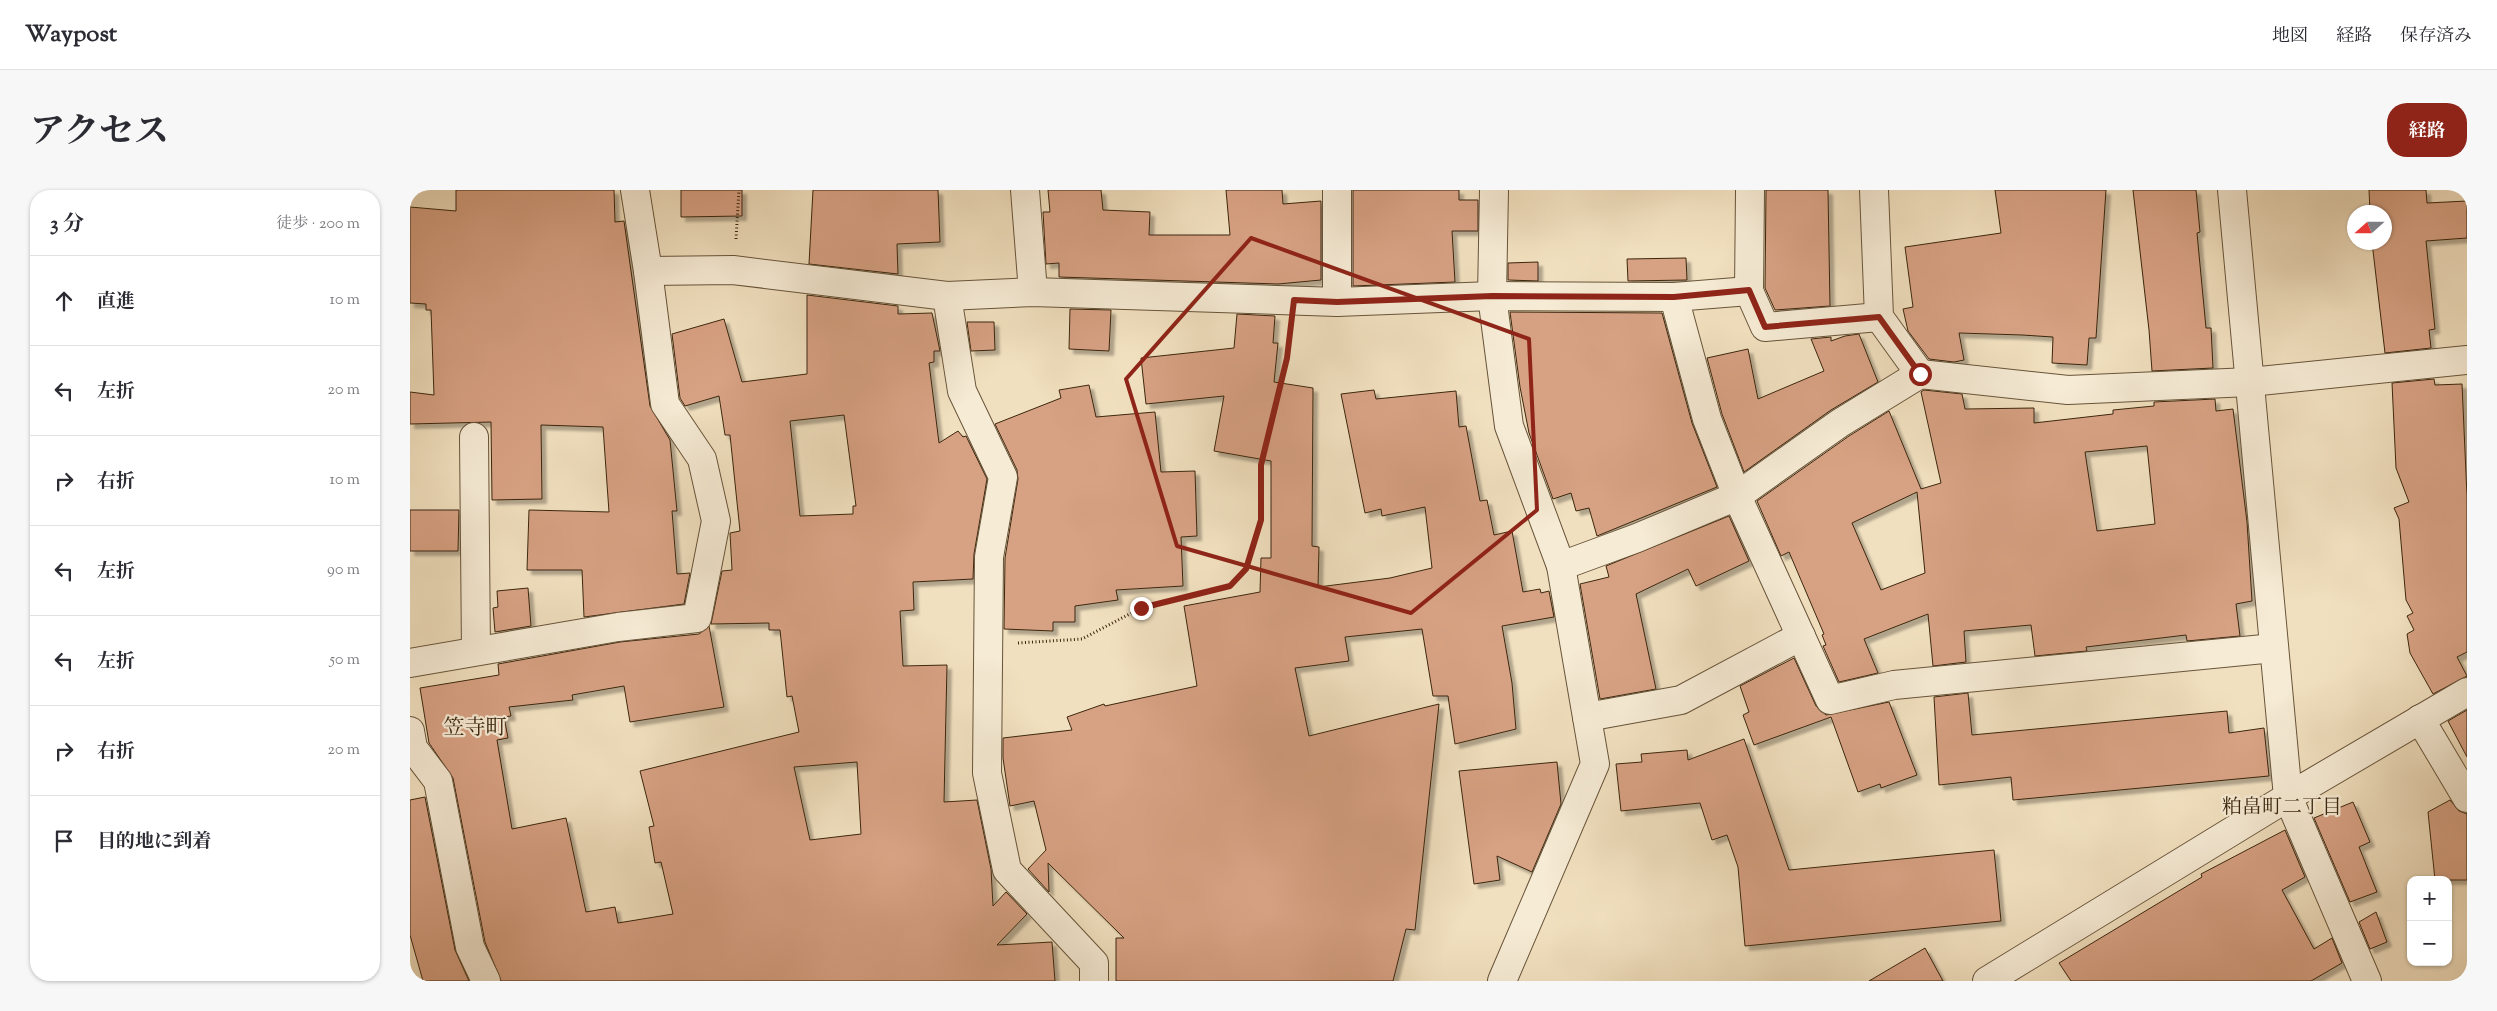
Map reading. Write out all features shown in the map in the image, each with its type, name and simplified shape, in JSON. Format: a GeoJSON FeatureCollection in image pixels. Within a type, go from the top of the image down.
{"type":"FeatureCollection","features":[{"type":"Feature","properties":{"kind":"street"},"geometry":{"type":"LineString","coordinates":[[410,663],[618,627],[696,618],[716,521],[702,459],[665,404],[648,271],[634,190]]}},
{"type":"Feature","properties":{"kind":"street"},"geometry":{"type":"LineString","coordinates":[[1025,190],[1033,292]]}},
{"type":"Feature","properties":{"kind":"street"},"geometry":{"type":"LineString","coordinates":[[1337,190],[1337,302]]}},
{"type":"Feature","properties":{"kind":"street"},"geometry":{"type":"LineString","coordinates":[[1494,190],[1492,296],[1508,426],[1560,566],[1595,764],[1502,981]]}},
{"type":"Feature","properties":{"kind":"street"},"geometry":{"type":"LineString","coordinates":[[1750,190],[1749,290],[1765,327],[1879,317]]}},
{"type":"Feature","properties":{"kind":"street"},"geometry":{"type":"LineString","coordinates":[[1874,190],[1879,317],[1920,374]]}},
{"type":"Feature","properties":{"kind":"street"},"geometry":{"type":"LineString","coordinates":[[2232,190],[2288,797],[2367,981]]}},
{"type":"Feature","properties":{"kind":"street"},"geometry":{"type":"LineString","coordinates":[[648,271],[734,270],[947,296],[1033,292],[1337,302],[1492,296],[1674,297],[1749,290]]}},
{"type":"Feature","properties":{"kind":"street"},"geometry":{"type":"LineString","coordinates":[[947,296],[962,391],[1003,477],[989,557],[987,773],[1007,870],[1094,962],[1094,981]]}},
{"type":"Feature","properties":{"kind":"street"},"geometry":{"type":"LineString","coordinates":[[1674,297],[1707,419],[1737,496],[1830,700],[1894,685],[2274,648]]}},
{"type":"Feature","properties":{"kind":"street"},"geometry":{"type":"LineString","coordinates":[[1560,566],[1638,538],[1737,496],[1840,424],[1920,374],[2068,390],[2250,382],[2467,360]]}},
{"type":"Feature","properties":{"kind":"street"},"geometry":{"type":"LineString","coordinates":[[474,437],[476,651]]}},
{"type":"Feature","properties":{"kind":"street"},"geometry":{"type":"LineString","coordinates":[[1587,717],[1681,700],[1801,636]]}},
{"type":"Feature","properties":{"kind":"street"},"geometry":{"type":"LineString","coordinates":[[1987,981],[2288,797],[2467,692]]}},
{"type":"Feature","properties":{"kind":"street"},"geometry":{"type":"LineString","coordinates":[[2420,719],[2467,798]]}},
{"type":"Feature","properties":{"kind":"street"},"geometry":{"type":"LineString","coordinates":[[410,730],[413,748],[438,781],[470,947],[486,981]]}},
{"type":"Feature","properties":{"kind":"path"},"geometry":{"type":"LineString","coordinates":[[734,270],[739,190]]}},
{"type":"Feature","properties":{"kind":"path"},"geometry":{"type":"LineString","coordinates":[[988,645],[1082,638],[1141,608],[1230,586],[1246,569],[1261,520],[1261,465],[1287,358],[1294,300]]}},
{"type":"Feature","properties":{"kind":"highlighted area"},"geometry":{"type":"Polygon","coordinates":[[[1251,238],[1529,339],[1537,510],[1411,613],[1177,546],[1126,379],[1251,238]]]}},
{"type":"Feature","properties":{"kind":"building"},"geometry":{"type":"Polygon","coordinates":[[[456,190],[614,190],[615,222],[624,221],[650,406],[670,440],[677,511],[672,511],[677,574],[690,573],[684,604],[584,617],[582,570],[527,570],[529,510],[609,512],[603,427],[541,425],[542,499],[492,500],[491,422],[410,424],[410,392],[434,395],[431,310],[426,310],[426,304],[410,303],[410,207],[456,211],[456,190]]]}},
{"type":"Feature","properties":{"kind":"building"},"geometry":{"type":"Polygon","coordinates":[[[681,190],[742,190],[742,216],[681,217],[681,190]]]}},
{"type":"Feature","properties":{"kind":"building"},"geometry":{"type":"Polygon","coordinates":[[[813,190],[938,190],[940,242],[897,244],[898,274],[809,264],[813,190]]]}},
{"type":"Feature","properties":{"kind":"building"},"geometry":{"type":"Polygon","coordinates":[[[1048,190],[1101,190],[1103,210],[1150,212],[1149,235],[1230,235],[1226,190],[1282,190],[1283,204],[1321,201],[1321,280],[1278,284],[1059,277],[1059,263],[1046,264],[1043,212],[1050,212],[1048,190]]]}},
{"type":"Feature","properties":{"kind":"building"},"geometry":{"type":"Polygon","coordinates":[[[1353,190],[1459,190],[1459,200],[1478,200],[1478,231],[1452,231],[1455,282],[1353,286],[1353,190]]]}},
{"type":"Feature","properties":{"kind":"building"},"geometry":{"type":"Polygon","coordinates":[[[1766,190],[1828,190],[1830,306],[1775,310],[1765,288],[1766,190]]]}},
{"type":"Feature","properties":{"kind":"building"},"geometry":{"type":"Polygon","coordinates":[[[1995,190],[2106,190],[2096,338],[2089,338],[2087,365],[2052,363],[2053,337],[2022,335],[1959,333],[1964,360],[1954,362],[1929,359],[1908,331],[1903,309],[1913,307],[1905,247],[2001,233],[1995,190]]]}},
{"type":"Feature","properties":{"kind":"building"},"geometry":{"type":"Polygon","coordinates":[[[2133,190],[2196,190],[2200,232],[2197,233],[2206,328],[2211,328],[2213,368],[2152,371],[2133,190]]]}},
{"type":"Feature","properties":{"kind":"building"},"geometry":{"type":"Polygon","coordinates":[[[2369,190],[2426,190],[2427,203],[2467,201],[2467,238],[2426,241],[2435,329],[2429,330],[2431,348],[2385,353],[2373,250],[2392,250],[2392,205],[2370,205],[2369,190]]]}},
{"type":"Feature","properties":{"kind":"building"},"geometry":{"type":"Polygon","coordinates":[[[1686,258],[1687,280],[1628,281],[1627,259],[1686,258]]]}},
{"type":"Feature","properties":{"kind":"building"},"geometry":{"type":"Polygon","coordinates":[[[1538,262],[1538,281],[1508,280],[1508,263],[1538,262]]]}},
{"type":"Feature","properties":{"kind":"building"},"geometry":{"type":"Polygon","coordinates":[[[807,295],[898,306],[898,314],[932,313],[940,351],[934,351],[934,362],[929,363],[939,443],[958,431],[963,437],[966,436],[987,479],[974,554],[973,579],[913,582],[914,610],[900,611],[903,666],[947,665],[944,802],[977,800],[991,869],[993,906],[1006,892],[1027,914],[997,945],[1052,942],[1055,981],[501,981],[485,942],[453,778],[429,743],[420,688],[499,675],[498,664],[620,642],[699,634],[709,626],[724,707],[630,722],[624,686],[572,695],[573,700],[509,707],[511,716],[504,717],[508,738],[497,740],[512,829],[566,818],[586,912],[615,907],[618,923],[673,914],[661,862],[655,863],[649,827],[654,826],[640,771],[799,732],[792,696],[787,697],[780,630],[769,630],[769,623],[711,624],[722,571],[732,570],[730,533],[740,531],[730,435],[725,435],[719,396],[685,406],[680,398],[672,334],[724,319],[742,382],[807,374],[807,295]],[[844,415],[790,421],[800,516],[853,514],[853,506],[856,506],[844,415]],[[857,762],[794,767],[810,840],[861,834],[857,762]]]}},
{"type":"Feature","properties":{"kind":"building"},"geometry":{"type":"Polygon","coordinates":[[[1070,309],[1111,310],[1109,351],[1069,349],[1070,309]]]}},
{"type":"Feature","properties":{"kind":"building"},"geometry":{"type":"Polygon","coordinates":[[[1510,312],[1662,313],[1692,423],[1717,487],[1597,536],[1589,508],[1576,511],[1571,493],[1553,499],[1529,433],[1520,387],[1510,312]]]}},
{"type":"Feature","properties":{"kind":"building"},"geometry":{"type":"Polygon","coordinates":[[[1237,314],[1275,316],[1273,343],[1278,343],[1274,382],[1313,388],[1312,546],[1319,547],[1318,587],[1390,578],[1432,568],[1425,507],[1382,516],[1381,509],[1365,513],[1341,394],[1374,390],[1376,399],[1456,391],[1459,427],[1466,426],[1480,501],[1487,500],[1494,535],[1512,531],[1523,592],[1540,589],[1541,593],[1549,591],[1554,617],[1502,626],[1512,683],[1516,729],[1455,744],[1448,696],[1433,696],[1422,629],[1345,637],[1349,661],[1295,668],[1309,736],[1439,704],[1415,930],[1406,929],[1393,981],[1116,981],[1116,938],[1124,938],[1048,863],[1049,892],[1028,869],[1046,850],[1034,801],[1010,806],[1003,758],[1003,738],[1072,730],[1067,717],[1104,704],[1105,706],[1197,686],[1184,606],[1260,592],[1261,558],[1271,558],[1271,461],[1214,451],[1224,396],[1146,404],[1141,358],[1234,348],[1237,314]]]}},
{"type":"Feature","properties":{"kind":"building"},"geometry":{"type":"Polygon","coordinates":[[[967,322],[994,322],[995,350],[971,351],[967,322]]]}},
{"type":"Feature","properties":{"kind":"building"},"geometry":{"type":"Polygon","coordinates":[[[1859,334],[1878,382],[1831,410],[1744,472],[1722,414],[1707,358],[1748,349],[1758,399],[1824,371],[1811,339],[1831,337],[1831,341],[1859,334]]]}},
{"type":"Feature","properties":{"kind":"building"},"geometry":{"type":"Polygon","coordinates":[[[2434,379],[2435,385],[2462,384],[2467,496],[2467,652],[2457,657],[2467,676],[2433,694],[2410,653],[2407,634],[2414,630],[2407,616],[2413,613],[2406,600],[2399,519],[2394,508],[2409,502],[2396,468],[2392,383],[2434,379]]]}},
{"type":"Feature","properties":{"kind":"building"},"geometry":{"type":"Polygon","coordinates":[[[1089,385],[1096,417],[1155,412],[1161,472],[1195,471],[1197,536],[1181,537],[1183,586],[1116,590],[1118,600],[1075,606],[1075,622],[1053,622],[1053,631],[1004,629],[1005,558],[1018,479],[1017,470],[995,424],[1061,398],[1059,390],[1089,385]]]}},
{"type":"Feature","properties":{"kind":"building"},"geometry":{"type":"Polygon","coordinates":[[[1924,390],[1962,394],[1965,409],[2034,408],[2034,423],[2113,414],[2113,410],[2154,406],[2154,402],[2215,399],[2216,411],[2233,409],[2247,522],[2252,601],[2236,604],[2240,636],[2187,641],[2186,635],[2086,647],[2087,651],[2035,656],[2031,625],[1964,631],[1966,662],[1933,666],[1928,614],[1864,639],[1878,673],[1839,682],[1823,646],[1826,645],[1822,635],[1824,634],[1789,552],[1781,556],[1757,501],[1849,436],[1889,411],[1921,489],[1941,483],[1921,392],[1924,390]],[[2147,446],[2085,452],[2097,531],[2155,524],[2147,446]],[[1917,492],[1852,523],[1881,590],[1925,573],[1917,492]]]}},
{"type":"Feature","properties":{"kind":"building"},"geometry":{"type":"Polygon","coordinates":[[[410,510],[459,510],[458,551],[410,551],[410,510]]]}},
{"type":"Feature","properties":{"kind":"building"},"geometry":{"type":"Polygon","coordinates":[[[1729,516],[1749,561],[1696,586],[1688,569],[1636,594],[1656,689],[1600,699],[1580,584],[1609,577],[1606,566],[1729,516]]]}},
{"type":"Feature","properties":{"kind":"building"},"geometry":{"type":"Polygon","coordinates":[[[528,588],[531,626],[495,632],[493,608],[498,607],[497,591],[528,588]]]}},
{"type":"Feature","properties":{"kind":"building"},"geometry":{"type":"Polygon","coordinates":[[[1794,658],[1816,706],[1826,715],[1889,702],[1917,775],[1881,788],[1880,784],[1858,792],[1831,717],[1754,745],[1743,715],[1749,712],[1740,686],[1794,658]]]}},
{"type":"Feature","properties":{"kind":"building"},"geometry":{"type":"Polygon","coordinates":[[[1968,693],[1972,735],[2227,711],[2229,733],[2264,728],[2269,776],[2013,800],[2011,777],[1939,785],[1934,697],[1968,693]]]}},
{"type":"Feature","properties":{"kind":"building"},"geometry":{"type":"Polygon","coordinates":[[[2467,710],[2467,757],[2448,721],[2467,710]]]}},
{"type":"Feature","properties":{"kind":"building"},"geometry":{"type":"Polygon","coordinates":[[[1744,739],[1789,870],[1994,850],[2001,921],[1745,946],[1738,867],[1727,835],[1712,840],[1700,803],[1621,811],[1616,764],[1642,762],[1641,754],[1687,750],[1688,760],[1744,739]]]}},
{"type":"Feature","properties":{"kind":"building"},"geometry":{"type":"Polygon","coordinates":[[[1557,762],[1561,804],[1532,872],[1497,856],[1500,880],[1474,884],[1459,771],[1557,762]]]}},
{"type":"Feature","properties":{"kind":"building"},"geometry":{"type":"Polygon","coordinates":[[[425,797],[455,950],[469,981],[423,981],[410,935],[410,800],[425,797]]]}},
{"type":"Feature","properties":{"kind":"building"},"geometry":{"type":"Polygon","coordinates":[[[2450,800],[2459,811],[2467,814],[2467,880],[2452,880],[2452,876],[2435,876],[2428,812],[2450,800]]]}},
{"type":"Feature","properties":{"kind":"building"},"geometry":{"type":"Polygon","coordinates":[[[2353,802],[2370,842],[2359,847],[2377,892],[2350,902],[2314,818],[2353,802]]]}},
{"type":"Feature","properties":{"kind":"building"},"geometry":{"type":"Polygon","coordinates":[[[2285,830],[2305,877],[2282,890],[2314,949],[2332,938],[2342,963],[2311,981],[2071,981],[2059,963],[2202,877],[2201,874],[2285,830]]]}},
{"type":"Feature","properties":{"kind":"building"},"geometry":{"type":"Polygon","coordinates":[[[2376,912],[2387,942],[2370,949],[2359,922],[2376,912]]]}},
{"type":"Feature","properties":{"kind":"building"},"geometry":{"type":"Polygon","coordinates":[[[1925,948],[1943,981],[1869,981],[1925,948]]]}},
{"type":"Feature","properties":{"kind":"district","name":"笠寺町"},"geometry":{"type":"Point","coordinates":[475,727]}},
{"type":"Feature","properties":{"kind":"district","name":"粕畠町二丁目"},"geometry":{"type":"Point","coordinates":[2282,806]}},
{"type":"Feature","properties":{"kind":"route"},"geometry":{"type":"LineString","coordinates":[[1141,608],[1230,586],[1246,569],[1261,520],[1261,465],[1287,358],[1294,300],[1337,302],[1492,296],[1674,297],[1749,290],[1765,327],[1879,317],[1920,374]]}}]}
